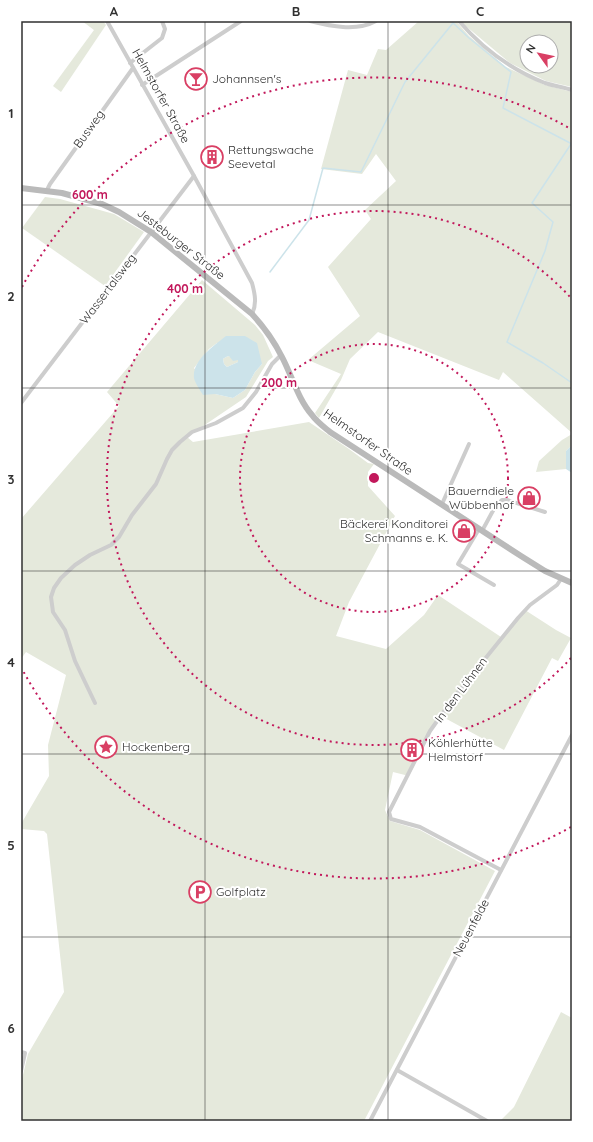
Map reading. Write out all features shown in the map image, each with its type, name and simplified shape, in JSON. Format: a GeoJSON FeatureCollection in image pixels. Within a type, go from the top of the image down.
{"type":"FeatureCollection","features":[{"type":"Feature","properties":{"kind":"main road","name":"Jesteburger Straße"},"geometry":{"type":"LineString","coordinates":[[21,188],[62,193],[102,204],[119,212],[152,232],[252,314]]}},
{"type":"Feature","properties":{"kind":"main road","name":"Helmstorfer Straße"},"geometry":{"type":"LineString","coordinates":[[252,314],[270,336],[282,356],[304,404],[319,424],[521,556],[561,579],[572,583]]}},
{"type":"Feature","properties":{"kind":"street","name":"Helmstorfer Straße"},"geometry":{"type":"LineString","coordinates":[[106,21],[194,176],[252,283],[255,295],[255,304],[252,314]]}},
{"type":"Feature","properties":{"kind":"street"},"geometry":{"type":"LineString","coordinates":[[130,63],[162,38],[165,29],[162,21]]}},
{"type":"Feature","properties":{"kind":"street"},"geometry":{"type":"LineString","coordinates":[[142,85],[242,21]]}},
{"type":"Feature","properties":{"kind":"street"},"geometry":{"type":"LineString","coordinates":[[310,21],[339,27],[369,25],[376,21]]}},
{"type":"Feature","properties":{"kind":"street"},"geometry":{"type":"LineString","coordinates":[[459,21],[471,35],[508,65],[546,83],[572,90]]}},
{"type":"Feature","properties":{"kind":"street","name":"Busweg"},"geometry":{"type":"LineString","coordinates":[[47,190],[133,68]]}},
{"type":"Feature","properties":{"kind":"street","name":"Wassertalsweg"},"geometry":{"type":"LineString","coordinates":[[21,403],[194,176]]}},
{"type":"Feature","properties":{"kind":"street"},"geometry":{"type":"LineString","coordinates":[[96,703],[74,661],[65,630],[53,612],[51,597],[54,588],[61,578],[75,565],[90,555],[111,545],[119,537],[132,515],[156,484],[172,450],[192,432],[216,423],[243,408],[256,392],[272,364],[282,356]]}},
{"type":"Feature","properties":{"kind":"street"},"geometry":{"type":"LineString","coordinates":[[442,504],[469,444]]}},
{"type":"Feature","properties":{"kind":"street"},"geometry":{"type":"LineString","coordinates":[[494,585],[458,564],[495,507],[502,500],[507,500],[544,512]]}},
{"type":"Feature","properties":{"kind":"street","name":"In den Lühnen"},"geometry":{"type":"LineString","coordinates":[[501,870],[420,827],[391,820],[389,812],[432,728],[455,696],[518,618],[530,605],[557,584],[561,579]]}},
{"type":"Feature","properties":{"kind":"street","name":"Neuenfelde"},"geometry":{"type":"LineString","coordinates":[[370,1121],[572,734]]}},
{"type":"Feature","properties":{"kind":"street"},"geometry":{"type":"LineString","coordinates":[[21,1071],[23,1053]]}},
{"type":"Feature","properties":{"kind":"street"},"geometry":{"type":"LineString","coordinates":[[397,1070],[487,1121]]}},
{"type":"Feature","properties":{"kind":"shaded area"},"geometry":{"type":"Polygon","coordinates":[[[82,21],[103,21],[106,25],[61,92],[53,86],[94,30],[82,21]]]}},
{"type":"Feature","properties":{"kind":"shaded area"},"geometry":{"type":"Polygon","coordinates":[[[419,21],[456,21],[469,36],[506,67],[545,85],[572,92],[572,433],[503,372],[499,380],[378,332],[350,359],[341,380],[319,418],[315,413],[341,374],[308,360],[360,316],[328,267],[371,219],[365,210],[396,181],[376,154],[362,174],[321,169],[348,70],[367,75],[378,49],[386,50],[419,21]]]}},
{"type":"Feature","properties":{"kind":"shaded area"},"geometry":{"type":"Polygon","coordinates":[[[461,21],[572,21],[572,87],[546,81],[532,74],[559,74],[559,34],[519,34],[519,68],[510,63],[461,21]]]}},
{"type":"Feature","properties":{"kind":"shaded area"},"geometry":{"type":"Polygon","coordinates":[[[45,197],[60,199],[114,214],[144,232],[105,286],[22,228],[45,197]]]}},
{"type":"Feature","properties":{"kind":"shaded area"},"geometry":{"type":"Polygon","coordinates":[[[202,280],[255,325],[263,335],[273,357],[268,361],[246,397],[187,437],[193,442],[309,422],[368,463],[374,464],[368,472],[368,486],[395,516],[349,602],[336,636],[386,649],[424,615],[438,595],[501,637],[525,610],[571,638],[558,661],[552,658],[504,750],[441,716],[431,732],[409,776],[393,772],[385,810],[390,821],[420,830],[495,871],[364,1121],[21,1121],[21,1083],[28,1054],[64,992],[47,834],[44,831],[21,829],[21,824],[49,776],[48,745],[66,675],[26,652],[21,659],[21,519],[119,406],[107,392],[202,280]],[[217,343],[209,349],[194,368],[215,394],[233,398],[245,390],[255,372],[262,364],[217,343]]]}},
{"type":"Feature","properties":{"kind":"shaded area"},"geometry":{"type":"Polygon","coordinates":[[[229,356],[238,360],[238,362],[227,367],[224,364],[223,359],[229,356]]]}},
{"type":"Feature","properties":{"kind":"shaded area"},"geometry":{"type":"Polygon","coordinates":[[[572,434],[572,445],[566,451],[566,469],[536,472],[539,461],[562,440],[572,434]]]}},
{"type":"Feature","properties":{"kind":"shaded area"},"geometry":{"type":"Polygon","coordinates":[[[561,1012],[572,1018],[572,1121],[500,1121],[514,1107],[561,1012]]]}},
{"type":"Feature","properties":{"kind":"water"},"geometry":{"type":"Polygon","coordinates":[[[226,336],[245,336],[257,343],[262,364],[255,372],[245,390],[233,398],[215,394],[203,395],[194,378],[196,365],[210,349],[226,336]],[[229,356],[223,359],[224,364],[227,367],[238,362],[238,360],[233,361],[229,356]]]}},
{"type":"Feature","properties":{"kind":"water"},"geometry":{"type":"Polygon","coordinates":[[[572,445],[572,473],[566,469],[566,451],[572,445]]]}},
{"type":"Feature","properties":{"kind":"waterway"},"geometry":{"type":"LineString","coordinates":[[451,21],[469,38],[511,72],[503,108],[572,144]]}},
{"type":"Feature","properties":{"kind":"waterway"},"geometry":{"type":"LineString","coordinates":[[270,272],[309,220],[323,168],[361,172],[405,82],[453,23]]}},
{"type":"Feature","properties":{"kind":"waterway"},"geometry":{"type":"LineString","coordinates":[[571,144],[532,203],[553,222],[545,251],[507,342],[543,363],[572,383]]}},
{"type":"Feature","properties":{"kind":"place","name":"Johannsen's"},"geometry":{"type":"Point","coordinates":[196,79]}},
{"type":"Feature","properties":{"kind":"place","name":"Rettungswache Seevetal"},"geometry":{"type":"Point","coordinates":[212,157]}},
{"type":"Feature","properties":{"kind":"place","name":"Bauerndiele Wübbenhof"},"geometry":{"type":"Point","coordinates":[529,498]}},
{"type":"Feature","properties":{"kind":"place","name":"Bäckerei Konditorei Schmanns e. K."},"geometry":{"type":"Point","coordinates":[464,531]}},
{"type":"Feature","properties":{"kind":"place","name":"Hockenberg"},"geometry":{"type":"Point","coordinates":[106,747]}},
{"type":"Feature","properties":{"kind":"place","name":"Köhlerhütte Helmstorf"},"geometry":{"type":"Point","coordinates":[412,750]}},
{"type":"Feature","properties":{"kind":"place","name":"Golfplatz"},"geometry":{"type":"Point","coordinates":[200,892]}}]}
